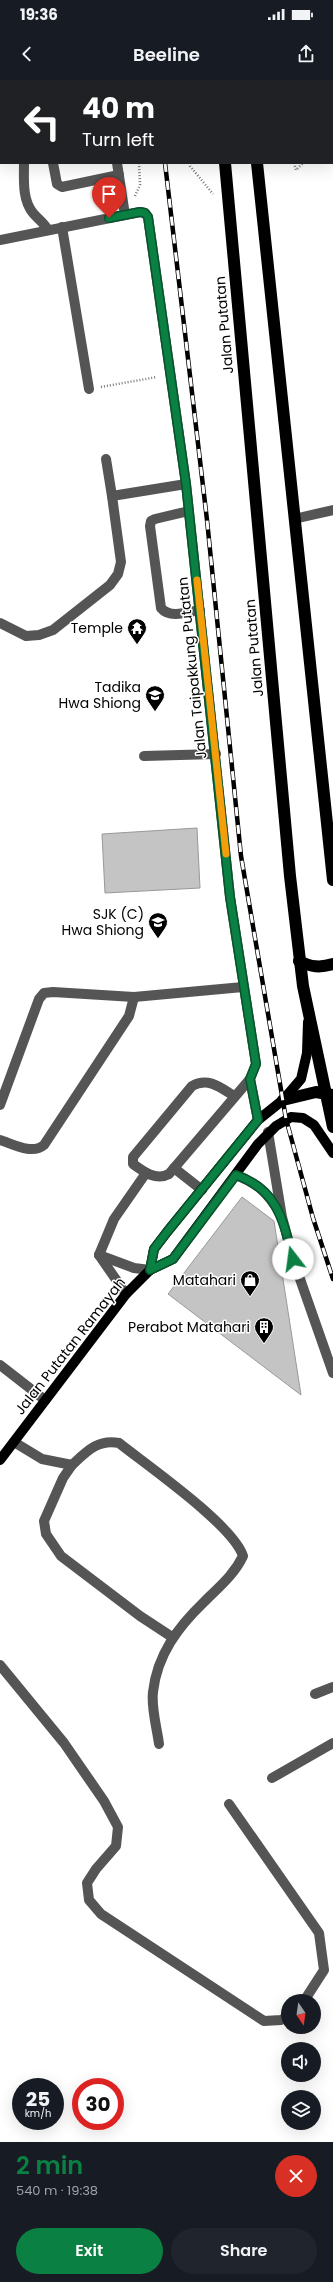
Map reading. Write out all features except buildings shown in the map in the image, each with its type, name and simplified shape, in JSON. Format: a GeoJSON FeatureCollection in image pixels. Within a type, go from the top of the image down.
{"type":"FeatureCollection","features":[{"type":"Feature","properties":{"kind":"highway","name":"Jalan Putatan"},"geometry":{"type":"LineString","coordinates":[[225,164],[299,961],[308,1012],[330,1094],[333,1128]]}},
{"type":"Feature","properties":{"kind":"highway"},"geometry":{"type":"LineString","coordinates":[[257,164],[333,875]]}},
{"type":"Feature","properties":{"kind":"highway"},"geometry":{"type":"LineString","coordinates":[[299,961],[310,966],[323,967],[333,964]]}},
{"type":"Feature","properties":{"kind":"highway"},"geometry":{"type":"LineString","coordinates":[[283,1100],[295,1096],[330,1094]]}},
{"type":"Feature","properties":{"kind":"main road"},"geometry":{"type":"LineString","coordinates":[[150,1270],[154,1249],[258,1120],[283,1100],[301,1079],[307,1053],[308,1012]]}},
{"type":"Feature","properties":{"kind":"main road","name":"Jalan Putatan Ramayah"},"geometry":{"type":"LineString","coordinates":[[0,1460],[126,1294],[150,1270],[173,1259],[268,1132],[291,1117],[303,1118],[314,1125],[333,1153]]}},
{"type":"Feature","properties":{"kind":"street"},"geometry":{"type":"LineString","coordinates":[[24,164],[24,185],[27,200],[32,212],[48,230]]}},
{"type":"Feature","properties":{"kind":"street"},"geometry":{"type":"LineString","coordinates":[[53,164],[57,184],[62,187],[119,175]]}},
{"type":"Feature","properties":{"kind":"street"},"geometry":{"type":"LineString","coordinates":[[0,240],[125,215],[117,164]]}},
{"type":"Feature","properties":{"kind":"street","name":"Jalan Taipakkung Putatan"},"geometry":{"type":"LineString","coordinates":[[125,215],[145,213],[148,217],[186,484],[216,754],[230,897],[256,1064],[250,1079],[258,1120]]}},
{"type":"Feature","properties":{"kind":"street"},"geometry":{"type":"LineString","coordinates":[[62,227],[89,389]]}},
{"type":"Feature","properties":{"kind":"street"},"geometry":{"type":"LineString","coordinates":[[0,623],[26,636],[39,635],[53,630],[110,585],[118,574],[121,562],[106,459]]}},
{"type":"Feature","properties":{"kind":"street"},"geometry":{"type":"LineString","coordinates":[[112,496],[186,484]]}},
{"type":"Feature","properties":{"kind":"street"},"geometry":{"type":"LineString","coordinates":[[294,519],[333,510]]}},
{"type":"Feature","properties":{"kind":"street"},"geometry":{"type":"LineString","coordinates":[[189,511],[155,519],[151,521],[150,526],[161,608],[165,613],[171,615],[200,610]]}},
{"type":"Feature","properties":{"kind":"street"},"geometry":{"type":"LineString","coordinates":[[144,756],[216,754]]}},
{"type":"Feature","properties":{"kind":"street"},"geometry":{"type":"LineString","coordinates":[[0,1105],[39,999],[44,993],[53,992],[134,997],[243,987]]}},
{"type":"Feature","properties":{"kind":"street"},"geometry":{"type":"LineString","coordinates":[[0,1140],[33,1150],[39,1149],[44,1145],[129,1016],[134,997]]}},
{"type":"Feature","properties":{"kind":"street"},"geometry":{"type":"LineString","coordinates":[[234,1096],[210,1082],[200,1081],[192,1086],[134,1157],[133,1164],[146,1173],[165,1176],[174,1168],[250,1079]]}},
{"type":"Feature","properties":{"kind":"street"},"geometry":{"type":"LineString","coordinates":[[268,1132],[282,1217],[293,1259],[333,1373]]}},
{"type":"Feature","properties":{"kind":"street"},"geometry":{"type":"LineString","coordinates":[[174,1168],[202,1190]]}},
{"type":"Feature","properties":{"kind":"street"},"geometry":{"type":"LineString","coordinates":[[99,1255],[114,1218],[146,1173]]}},
{"type":"Feature","properties":{"kind":"street"},"geometry":{"type":"LineString","coordinates":[[236,1175],[251,1180],[271,1197],[282,1217]]}},
{"type":"Feature","properties":{"kind":"street"},"geometry":{"type":"LineString","coordinates":[[99,1255],[134,1268],[150,1270]]}},
{"type":"Feature","properties":{"kind":"street"},"geometry":{"type":"LineString","coordinates":[[99,1255],[126,1294]]}},
{"type":"Feature","properties":{"kind":"street"},"geometry":{"type":"LineString","coordinates":[[0,1365],[45,1400]]}},
{"type":"Feature","properties":{"kind":"street"},"geometry":{"type":"LineString","coordinates":[[159,1744],[152,1694],[158,1668],[172,1637],[183,1622],[236,1571],[242,1556],[240,1546],[227,1531],[204,1511],[119,1443],[108,1441],[91,1447],[72,1465],[63,1478],[44,1521],[46,1534],[61,1556],[140,1616],[172,1637]]}},
{"type":"Feature","properties":{"kind":"street"},"geometry":{"type":"LineString","coordinates":[[14,1442],[42,1459],[72,1465]]}},
{"type":"Feature","properties":{"kind":"street"},"geometry":{"type":"LineString","coordinates":[[0,1665],[64,1743],[104,1801],[118,1827],[116,1846],[96,1869],[87,1883],[89,1900],[101,1914],[264,2021],[281,2020]]}},
{"type":"Feature","properties":{"kind":"street"},"geometry":{"type":"LineString","coordinates":[[315,1694],[333,1687]]}},
{"type":"Feature","properties":{"kind":"street"},"geometry":{"type":"LineString","coordinates":[[272,1778],[333,1743]]}},
{"type":"Feature","properties":{"kind":"street"},"geometry":{"type":"LineString","coordinates":[[229,1804],[318,1933],[324,1970],[309,1994]]}},
{"type":"Feature","properties":{"kind":"path"},"geometry":{"type":"LineString","coordinates":[[139,164],[140,170]]}},
{"type":"Feature","properties":{"kind":"path"},"geometry":{"type":"LineString","coordinates":[[189,164],[229,214]]}},
{"type":"Feature","properties":{"kind":"path"},"geometry":{"type":"LineString","coordinates":[[294,164],[296,170],[301,164]]}},
{"type":"Feature","properties":{"kind":"path"},"geometry":{"type":"LineString","coordinates":[[89,389],[171,374]]}},
{"type":"Feature","properties":{"kind":"railway"},"geometry":{"type":"LineString","coordinates":[[165,164],[207,520],[241,856],[286,1119],[313,1218],[333,1279]]}},
{"type":"Feature","properties":{"kind":"slow traffic"},"geometry":{"type":"LineString","coordinates":[[197,580],[226,854]]}},
{"type":"Feature","properties":{"kind":"place","name":"Temple"},"geometry":{"type":"Point","coordinates":[137,645]}},
{"type":"Feature","properties":{"kind":"place","name":"Tadika Hwa Shiong"},"geometry":{"type":"Point","coordinates":[155,712]}},
{"type":"Feature","properties":{"kind":"place","name":"SJK (C) Hwa Shiong"},"geometry":{"type":"Point","coordinates":[158,939]}},
{"type":"Feature","properties":{"kind":"place","name":"Matahari"},"geometry":{"type":"Point","coordinates":[250,1297]}},
{"type":"Feature","properties":{"kind":"place","name":"Perabot Matahari"},"geometry":{"type":"Point","coordinates":[264,1344]}},
{"type":"Feature","properties":{"kind":"route"},"geometry":{"type":"LineString","coordinates":[[109,218],[140,212],[145,213],[148,217],[186,484],[216,754],[230,897],[256,1064],[250,1079],[258,1120],[154,1249],[150,1270],[173,1259],[236,1175],[251,1180],[271,1197],[282,1217],[293,1259]]}}]}
